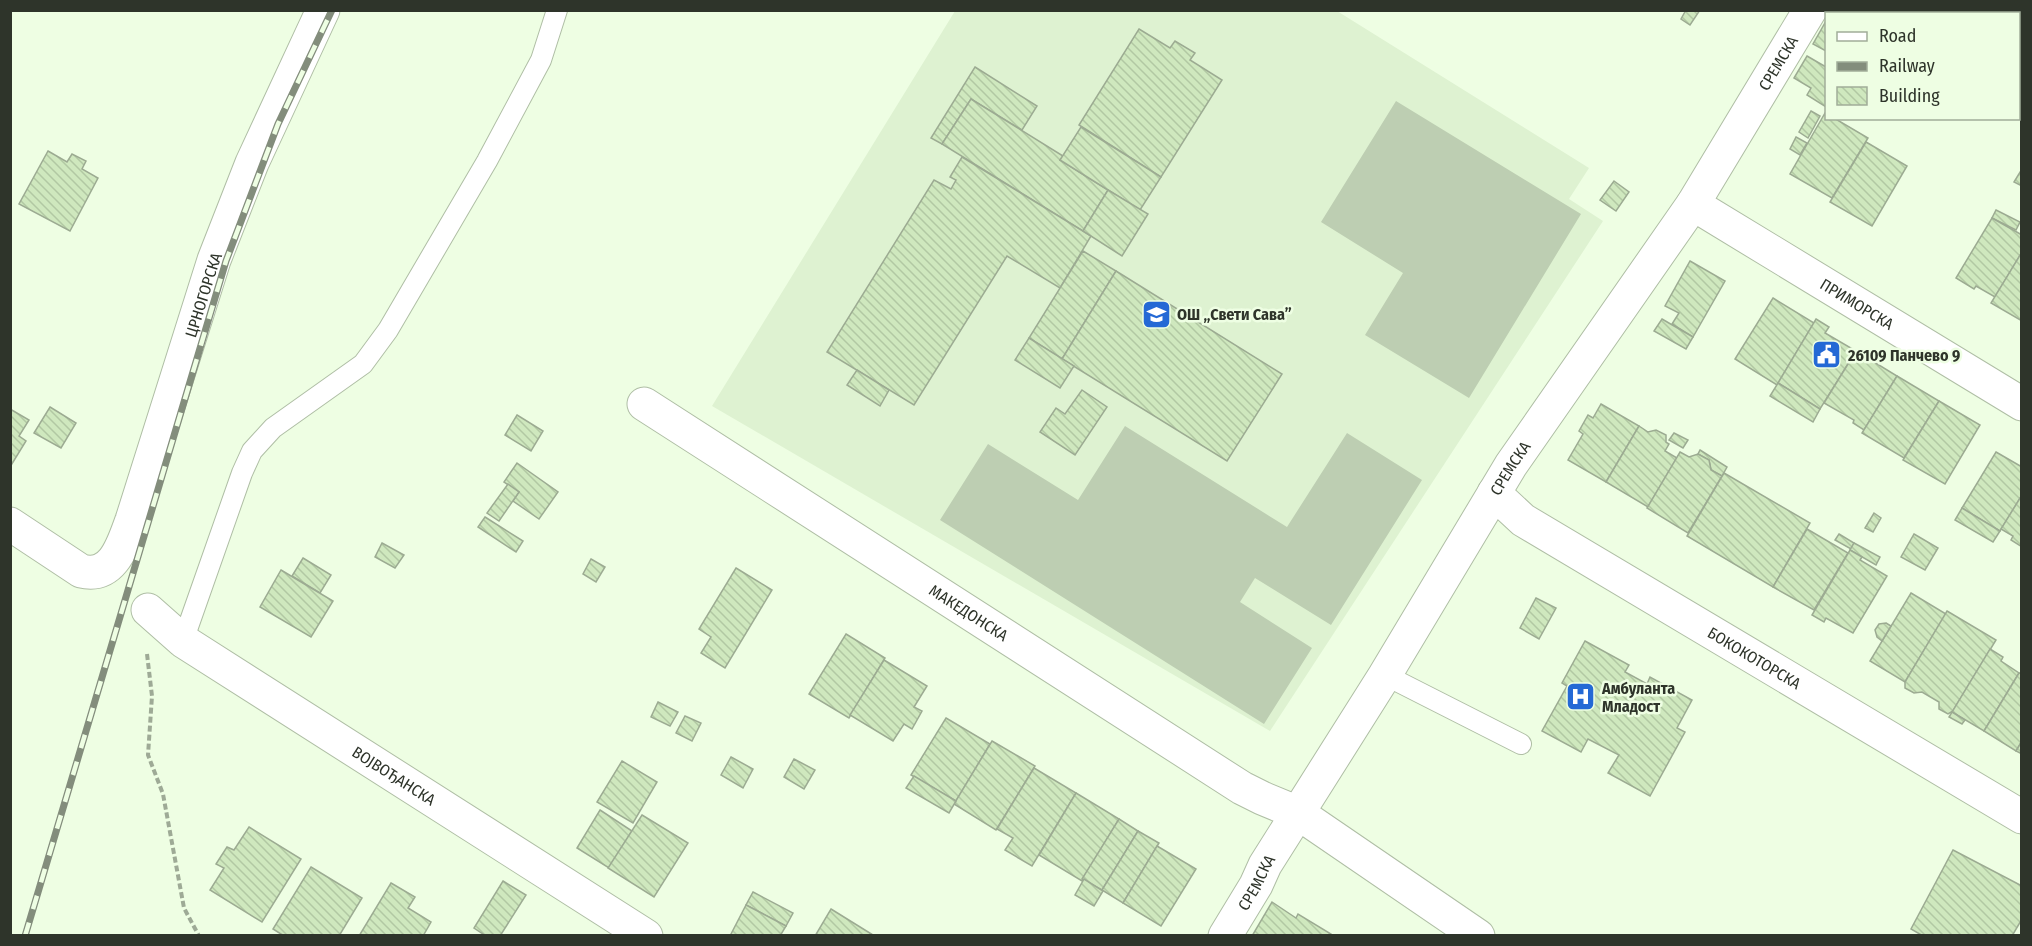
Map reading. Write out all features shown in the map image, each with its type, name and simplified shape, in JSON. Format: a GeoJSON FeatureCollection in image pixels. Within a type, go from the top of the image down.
{"type":"FeatureCollection","features":[{"type":"Feature","properties":{"kind":"street","name":"ЦРНОГОРСКА"},"geometry":{"type":"LineString","coordinates":[[10,524],[81,571],[91,573],[115,560],[132,520],[214,260],[252,163],[323,10]]}},
{"type":"Feature","properties":{"kind":"street","name":"СРЕМСКА"},"geometry":{"type":"LineString","coordinates":[[1225,936],[1256,885],[1265,865],[1386,675],[1494,493],[1693,204],[1810,10]]}},
{"type":"Feature","properties":{"kind":"street","name":"ПРИМОРСКА"},"geometry":{"type":"LineString","coordinates":[[1693,204],[2022,404]]}},
{"type":"Feature","properties":{"kind":"street","name":"МАКЕДОНСКА"},"geometry":{"type":"LineString","coordinates":[[644,404],[1242,788],[1298,813],[1478,936]]}},
{"type":"Feature","properties":{"kind":"street","name":"БОКОКОТОРСКА"},"geometry":{"type":"LineString","coordinates":[[1494,493],[1523,520],[2022,817]]}},
{"type":"Feature","properties":{"kind":"street","name":"ВОЈВОЂАНСКА"},"geometry":{"type":"LineString","coordinates":[[148,610],[183,640],[646,936]]}},
{"type":"Feature","properties":{"kind":"lane"},"geometry":{"type":"LineString","coordinates":[[183,640],[242,472],[252,451],[273,428],[363,364],[388,330],[487,161],[536,70],[557,10]]}},
{"type":"Feature","properties":{"kind":"lane"},"geometry":{"type":"LineString","coordinates":[[1386,675],[1521,744]]}},
{"type":"Feature","properties":{"kind":"path"},"geometry":{"type":"LineString","coordinates":[[148,610],[146,645],[152,696],[148,755],[163,794],[184,908],[199,936]]}},
{"type":"Feature","properties":{"kind":"shaded area","name":"ОШ „Свети Сава”"},"geometry":{"type":"Polygon","coordinates":[[[955,11],[1337,11],[1589,168],[1569,199],[1603,221],[1270,731],[712,406],[955,11]]]}},
{"type":"Feature","properties":{"kind":"shaded area"},"geometry":{"type":"Polygon","coordinates":[[[1396,101],[1581,214],[1469,398],[1365,335],[1403,273],[1321,222],[1396,101]]]}},
{"type":"Feature","properties":{"kind":"shaded area"},"geometry":{"type":"Polygon","coordinates":[[[1125,426],[1287,527],[1347,433],[1422,480],[1331,625],[1255,578],[1240,602],[1312,648],[1264,724],[940,520],[988,444],[1078,500],[1125,426]]]}},
{"type":"Feature","properties":{"kind":"building"},"geometry":{"type":"Polygon","coordinates":[[[1686,10],[1700,10],[1690,25],[1681,19],[1686,10]]]}},
{"type":"Feature","properties":{"kind":"building"},"geometry":{"type":"Polygon","coordinates":[[[1832,10],[1860,10],[1860,12],[1832,12],[1832,10]]]}},
{"type":"Feature","properties":{"kind":"building"},"geometry":{"type":"Polygon","coordinates":[[[1943,10],[1994,10],[1993,12],[1942,12],[1943,10]]]}},
{"type":"Feature","properties":{"kind":"building"},"geometry":{"type":"Polygon","coordinates":[[[1825,23],[1825,50],[1813,44],[1825,23]]]}},
{"type":"Feature","properties":{"kind":"building"},"geometry":{"type":"Polygon","coordinates":[[[1139,29],[1170,48],[1175,41],[1195,53],[1190,60],[1222,80],[1161,177],[1079,125],[1139,29]]]}},
{"type":"Feature","properties":{"kind":"building"},"geometry":{"type":"Polygon","coordinates":[[[1807,56],[1825,66],[1825,106],[1807,95],[1811,88],[1794,78],[1807,56]]]}},
{"type":"Feature","properties":{"kind":"building"},"geometry":{"type":"Polygon","coordinates":[[[975,67],[1037,106],[1022,130],[971,99],[942,144],[931,138],[975,67]]]}},
{"type":"Feature","properties":{"kind":"building"},"geometry":{"type":"Polygon","coordinates":[[[971,99],[1063,156],[1060,160],[1108,190],[1083,231],[942,144],[971,99]]]}},
{"type":"Feature","properties":{"kind":"building"},"geometry":{"type":"Polygon","coordinates":[[[1811,111],[1820,116],[1808,138],[1799,132],[1811,111]]]}},
{"type":"Feature","properties":{"kind":"building"},"geometry":{"type":"Polygon","coordinates":[[[1825,113],[1825,120],[1837,120],[1868,138],[1832,198],[1790,174],[1825,113]]]}},
{"type":"Feature","properties":{"kind":"building"},"geometry":{"type":"Polygon","coordinates":[[[1081,127],[1161,177],[1140,210],[1060,160],[1081,127]]]}},
{"type":"Feature","properties":{"kind":"building"},"geometry":{"type":"Polygon","coordinates":[[[1796,137],[1807,143],[1800,155],[1790,149],[1796,137]]]}},
{"type":"Feature","properties":{"kind":"building"},"geometry":{"type":"Polygon","coordinates":[[[1866,142],[1907,166],[1872,226],[1830,202],[1866,142]]]}},
{"type":"Feature","properties":{"kind":"building"},"geometry":{"type":"Polygon","coordinates":[[[48,151],[67,162],[72,154],[86,161],[82,169],[98,178],[70,231],[19,204],[48,151]]]}},
{"type":"Feature","properties":{"kind":"building"},"geometry":{"type":"Polygon","coordinates":[[[962,157],[1091,236],[1060,288],[1007,256],[914,405],[827,352],[934,180],[951,189],[956,180],[950,177],[962,157]]]}},
{"type":"Feature","properties":{"kind":"building"},"geometry":{"type":"Polygon","coordinates":[[[2022,169],[2022,186],[2014,182],[2022,169]]]}},
{"type":"Feature","properties":{"kind":"building"},"geometry":{"type":"Polygon","coordinates":[[[1614,181],[1629,192],[1616,211],[1600,200],[1614,181]]]}},
{"type":"Feature","properties":{"kind":"building"},"geometry":{"type":"Polygon","coordinates":[[[1108,190],[1148,214],[1122,256],[1083,231],[1108,190]]]}},
{"type":"Feature","properties":{"kind":"building"},"geometry":{"type":"Polygon","coordinates":[[[1996,210],[2020,222],[2016,230],[1992,218],[1996,210]]]}},
{"type":"Feature","properties":{"kind":"building"},"geometry":{"type":"Polygon","coordinates":[[[1992,218],[2022,235],[2022,252],[1995,297],[1976,286],[1974,289],[1956,278],[1992,218]]]}},
{"type":"Feature","properties":{"kind":"building"},"geometry":{"type":"Polygon","coordinates":[[[1083,251],[1116,271],[1062,359],[1029,338],[1083,251]]]}},
{"type":"Feature","properties":{"kind":"building"},"geometry":{"type":"Polygon","coordinates":[[[2022,252],[2022,321],[1991,303],[2022,252]]]}},
{"type":"Feature","properties":{"kind":"building"},"geometry":{"type":"Polygon","coordinates":[[[1690,261],[1725,281],[1693,337],[1672,324],[1679,313],[1665,306],[1690,261]]]}},
{"type":"Feature","properties":{"kind":"building"},"geometry":{"type":"Polygon","coordinates":[[[1116,271],[1282,374],[1227,461],[1062,359],[1116,271]]]}},
{"type":"Feature","properties":{"kind":"building"},"geometry":{"type":"Polygon","coordinates":[[[1773,298],[1814,323],[1777,385],[1735,359],[1773,298]]]}},
{"type":"Feature","properties":{"kind":"building"},"geometry":{"type":"Polygon","coordinates":[[[1662,319],[1693,337],[1686,349],[1654,331],[1662,319]]]}},
{"type":"Feature","properties":{"kind":"building"},"geometry":{"type":"Polygon","coordinates":[[[1816,319],[1829,327],[1825,333],[1856,351],[1820,409],[1778,383],[1816,319]]]}},
{"type":"Feature","properties":{"kind":"building"},"geometry":{"type":"Polygon","coordinates":[[[1029,338],[1074,366],[1060,388],[1015,360],[1029,338]]]}},
{"type":"Feature","properties":{"kind":"building"},"geometry":{"type":"Polygon","coordinates":[[[1856,351],[1897,376],[1864,430],[1853,423],[1854,420],[1824,403],[1856,351]]]}},
{"type":"Feature","properties":{"kind":"building"},"geometry":{"type":"Polygon","coordinates":[[[857,370],[889,390],[880,406],[847,385],[857,370]]]}},
{"type":"Feature","properties":{"kind":"building"},"geometry":{"type":"Polygon","coordinates":[[[1897,376],[1939,401],[1904,458],[1862,433],[1897,376]]]}},
{"type":"Feature","properties":{"kind":"building"},"geometry":{"type":"Polygon","coordinates":[[[1778,383],[1820,409],[1813,422],[1770,396],[1778,383]]]}},
{"type":"Feature","properties":{"kind":"building"},"geometry":{"type":"Polygon","coordinates":[[[1082,390],[1107,407],[1075,455],[1040,432],[1056,408],[1065,414],[1082,390]]]}},
{"type":"Feature","properties":{"kind":"building"},"geometry":{"type":"Polygon","coordinates":[[[1939,401],[1980,425],[1945,484],[1903,460],[1939,401]]]}},
{"type":"Feature","properties":{"kind":"building"},"geometry":{"type":"Polygon","coordinates":[[[1601,404],[1639,426],[1606,482],[1568,460],[1583,434],[1579,431],[1588,415],[1593,418],[1601,404]]]}},
{"type":"Feature","properties":{"kind":"building"},"geometry":{"type":"Polygon","coordinates":[[[50,407],[76,423],[61,448],[34,433],[50,407]]]}},
{"type":"Feature","properties":{"kind":"building"},"geometry":{"type":"Polygon","coordinates":[[[10,409],[29,420],[19,436],[26,441],[10,467],[10,409]]]}},
{"type":"Feature","properties":{"kind":"building"},"geometry":{"type":"Polygon","coordinates":[[[517,415],[543,431],[531,451],[505,435],[517,415]]]}},
{"type":"Feature","properties":{"kind":"building"},"geometry":{"type":"Polygon","coordinates":[[[1639,426],[1648,432],[1656,430],[1666,435],[1666,442],[1669,444],[1665,451],[1677,458],[1648,507],[1606,482],[1639,426]]]}},
{"type":"Feature","properties":{"kind":"building"},"geometry":{"type":"Polygon","coordinates":[[[1674,433],[1688,440],[1683,448],[1669,440],[1674,433]]]}},
{"type":"Feature","properties":{"kind":"building"},"geometry":{"type":"Polygon","coordinates":[[[1700,450],[1727,467],[1722,476],[1711,470],[1709,460],[1698,454],[1700,450]]]}},
{"type":"Feature","properties":{"kind":"building"},"geometry":{"type":"Polygon","coordinates":[[[1680,452],[1689,457],[1698,454],[1709,460],[1711,470],[1722,476],[1688,533],[1647,508],[1680,452]]]}},
{"type":"Feature","properties":{"kind":"building"},"geometry":{"type":"Polygon","coordinates":[[[1996,452],[2022,467],[2022,495],[2000,531],[1962,508],[1996,452]]]}},
{"type":"Feature","properties":{"kind":"building"},"geometry":{"type":"Polygon","coordinates":[[[517,463],[558,492],[539,519],[513,501],[519,492],[504,482],[517,463]]]}},
{"type":"Feature","properties":{"kind":"building"},"geometry":{"type":"Polygon","coordinates":[[[1724,473],[1810,523],[1773,587],[1687,536],[1724,473]]]}},
{"type":"Feature","properties":{"kind":"building"},"geometry":{"type":"Polygon","coordinates":[[[508,484],[519,492],[499,521],[487,513],[508,484]]]}},
{"type":"Feature","properties":{"kind":"building"},"geometry":{"type":"Polygon","coordinates":[[[2022,495],[2022,547],[2011,540],[2013,536],[2001,529],[2022,495]]]}},
{"type":"Feature","properties":{"kind":"building"},"geometry":{"type":"Polygon","coordinates":[[[1962,508],[2000,531],[1993,542],[1955,520],[1962,508]]]}},
{"type":"Feature","properties":{"kind":"building"},"geometry":{"type":"Polygon","coordinates":[[[1874,513],[1881,518],[1873,532],[1865,528],[1874,513]]]}},
{"type":"Feature","properties":{"kind":"building"},"geometry":{"type":"Polygon","coordinates":[[[485,517],[523,541],[516,552],[478,527],[485,517]]]}},
{"type":"Feature","properties":{"kind":"building"},"geometry":{"type":"Polygon","coordinates":[[[1807,529],[1848,553],[1814,610],[1773,587],[1807,529]]]}},
{"type":"Feature","properties":{"kind":"building"},"geometry":{"type":"Polygon","coordinates":[[[1839,534],[1854,543],[1851,549],[1835,540],[1839,534]]]}},
{"type":"Feature","properties":{"kind":"building"},"geometry":{"type":"Polygon","coordinates":[[[1914,534],[1938,548],[1925,570],[1901,557],[1914,534]]]}},
{"type":"Feature","properties":{"kind":"building"},"geometry":{"type":"Polygon","coordinates":[[[382,543],[404,555],[395,568],[375,557],[382,543]]]}},
{"type":"Feature","properties":{"kind":"building"},"geometry":{"type":"Polygon","coordinates":[[[1854,543],[1880,557],[1876,565],[1850,550],[1854,543]]]}},
{"type":"Feature","properties":{"kind":"building"},"geometry":{"type":"Polygon","coordinates":[[[1850,550],[1862,557],[1860,560],[1887,576],[1853,633],[1826,618],[1824,622],[1812,615],[1850,550]]]}},
{"type":"Feature","properties":{"kind":"building"},"geometry":{"type":"Polygon","coordinates":[[[303,558],[331,575],[320,593],[292,576],[303,558]]]}},
{"type":"Feature","properties":{"kind":"building"},"geometry":{"type":"Polygon","coordinates":[[[591,559],[605,567],[596,582],[583,574],[591,559]]]}},
{"type":"Feature","properties":{"kind":"building"},"geometry":{"type":"Polygon","coordinates":[[[736,568],[772,590],[725,668],[701,653],[711,637],[699,629],[736,568]]]}},
{"type":"Feature","properties":{"kind":"building"},"geometry":{"type":"Polygon","coordinates":[[[281,570],[333,601],[311,637],[260,607],[281,570]]]}},
{"type":"Feature","properties":{"kind":"building"},"geometry":{"type":"Polygon","coordinates":[[[1911,593],[1946,614],[1905,682],[1870,661],[1911,593]]]}},
{"type":"Feature","properties":{"kind":"building"},"geometry":{"type":"Polygon","coordinates":[[[1536,598],[1556,608],[1539,639],[1520,628],[1536,598]]]}},
{"type":"Feature","properties":{"kind":"building"},"geometry":{"type":"Polygon","coordinates":[[[1947,611],[1996,640],[1953,711],[1948,714],[1939,709],[1939,702],[1922,692],[1914,693],[1905,688],[1905,682],[1947,611]]]}},
{"type":"Feature","properties":{"kind":"building"},"geometry":{"type":"Polygon","coordinates":[[[1886,623],[1891,626],[1882,641],[1877,637],[1875,630],[1879,624],[1886,623]]]}},
{"type":"Feature","properties":{"kind":"building"},"geometry":{"type":"Polygon","coordinates":[[[846,634],[885,658],[849,718],[809,694],[846,634]]]}},
{"type":"Feature","properties":{"kind":"building"},"geometry":{"type":"Polygon","coordinates":[[[1585,641],[1629,665],[1625,672],[1647,684],[1650,677],[1692,700],[1677,728],[1685,732],[1650,796],[1608,773],[1619,755],[1588,739],[1581,752],[1542,731],[1567,686],[1562,683],[1585,641]]]}},
{"type":"Feature","properties":{"kind":"building"},"geometry":{"type":"Polygon","coordinates":[[[1990,649],[2003,657],[2001,661],[2019,673],[1984,731],[1952,712],[1990,649]]]}},
{"type":"Feature","properties":{"kind":"building"},"geometry":{"type":"Polygon","coordinates":[[[884,660],[927,686],[914,707],[922,711],[912,729],[904,724],[893,741],[850,715],[884,660]]]}},
{"type":"Feature","properties":{"kind":"building"},"geometry":{"type":"Polygon","coordinates":[[[2019,673],[2022,674],[2022,741],[2016,751],[1984,731],[2019,673]]]}},
{"type":"Feature","properties":{"kind":"building"},"geometry":{"type":"Polygon","coordinates":[[[658,702],[678,712],[670,726],[651,717],[658,702]]]}},
{"type":"Feature","properties":{"kind":"building"},"geometry":{"type":"Polygon","coordinates":[[[1952,712],[1965,720],[1962,724],[1949,717],[1952,712]]]}},
{"type":"Feature","properties":{"kind":"building"},"geometry":{"type":"Polygon","coordinates":[[[685,716],[701,723],[692,741],[676,733],[685,716]]]}},
{"type":"Feature","properties":{"kind":"building"},"geometry":{"type":"Polygon","coordinates":[[[946,718],[990,744],[956,801],[911,775],[946,718]]]}},
{"type":"Feature","properties":{"kind":"building"},"geometry":{"type":"Polygon","coordinates":[[[992,741],[1035,766],[996,830],[954,804],[992,741]]]}},
{"type":"Feature","properties":{"kind":"building"},"geometry":{"type":"Polygon","coordinates":[[[2022,741],[2022,754],[2016,751],[2022,741]]]}},
{"type":"Feature","properties":{"kind":"building"},"geometry":{"type":"Polygon","coordinates":[[[731,757],[753,769],[743,788],[721,775],[731,757]]]}},
{"type":"Feature","properties":{"kind":"building"},"geometry":{"type":"Polygon","coordinates":[[[794,759],[815,770],[804,789],[784,777],[794,759]]]}},
{"type":"Feature","properties":{"kind":"building"},"geometry":{"type":"Polygon","coordinates":[[[622,761],[657,782],[633,823],[597,802],[622,761]]]}},
{"type":"Feature","properties":{"kind":"building"},"geometry":{"type":"Polygon","coordinates":[[[1034,768],[1076,793],[1032,866],[1005,850],[1013,838],[997,829],[1034,768]]]}},
{"type":"Feature","properties":{"kind":"building"},"geometry":{"type":"Polygon","coordinates":[[[914,776],[956,801],[949,813],[906,788],[914,776]]]}},
{"type":"Feature","properties":{"kind":"building"},"geometry":{"type":"Polygon","coordinates":[[[1076,793],[1119,819],[1082,881],[1039,855],[1076,793]]]}},
{"type":"Feature","properties":{"kind":"building"},"geometry":{"type":"Polygon","coordinates":[[[600,810],[632,831],[609,868],[577,848],[600,810]]]}},
{"type":"Feature","properties":{"kind":"building"},"geometry":{"type":"Polygon","coordinates":[[[642,815],[688,843],[654,897],[608,868],[642,815]]]}},
{"type":"Feature","properties":{"kind":"building"},"geometry":{"type":"Polygon","coordinates":[[[1119,819],[1138,831],[1102,890],[1082,879],[1119,819]]]}},
{"type":"Feature","properties":{"kind":"building"},"geometry":{"type":"Polygon","coordinates":[[[249,827],[301,859],[262,922],[210,890],[224,868],[216,864],[227,847],[234,850],[249,827]]]}},
{"type":"Feature","properties":{"kind":"building"},"geometry":{"type":"Polygon","coordinates":[[[1138,831],[1159,843],[1123,903],[1102,890],[1138,831]]]}},
{"type":"Feature","properties":{"kind":"building"},"geometry":{"type":"Polygon","coordinates":[[[1157,846],[1196,869],[1161,926],[1123,903],[1157,846]]]}},
{"type":"Feature","properties":{"kind":"building"},"geometry":{"type":"Polygon","coordinates":[[[1953,850],[2022,886],[2022,919],[2012,936],[1923,936],[1911,929],[1953,850]]]}},
{"type":"Feature","properties":{"kind":"building"},"geometry":{"type":"Polygon","coordinates":[[[311,867],[362,898],[339,936],[284,936],[273,929],[311,867]]]}},
{"type":"Feature","properties":{"kind":"building"},"geometry":{"type":"Polygon","coordinates":[[[1084,879],[1103,891],[1094,906],[1075,895],[1084,879]]]}},
{"type":"Feature","properties":{"kind":"building"},"geometry":{"type":"Polygon","coordinates":[[[503,881],[526,895],[500,936],[486,936],[474,928],[503,881]]]}},
{"type":"Feature","properties":{"kind":"building"},"geometry":{"type":"Polygon","coordinates":[[[391,883],[415,897],[408,908],[431,922],[423,936],[359,936],[391,883]]]}},
{"type":"Feature","properties":{"kind":"building"},"geometry":{"type":"Polygon","coordinates":[[[753,892],[793,913],[786,926],[746,905],[753,892]]]}},
{"type":"Feature","properties":{"kind":"building"},"geometry":{"type":"Polygon","coordinates":[[[1272,902],[1296,918],[1298,914],[1331,934],[1330,936],[1252,936],[1272,902]]]}},
{"type":"Feature","properties":{"kind":"building"},"geometry":{"type":"Polygon","coordinates":[[[746,905],[786,926],[780,936],[730,936],[746,905]]]}},
{"type":"Feature","properties":{"kind":"building"},"geometry":{"type":"Polygon","coordinates":[[[831,909],[873,935],[873,936],[815,936],[831,909]]]}},
{"type":"Feature","properties":{"kind":"railway"},"geometry":{"type":"LineString","coordinates":[[25,936],[226,261],[278,124],[332,10]]}},
{"type":"Feature","properties":{"kind":"place","name":"ОШ „Свети Сава”"},"geometry":{"type":"Point","coordinates":[1156,314]}},
{"type":"Feature","properties":{"kind":"place","name":"26109 Панчево 9"},"geometry":{"type":"Point","coordinates":[1827,355]}},
{"type":"Feature","properties":{"kind":"place","name":"Амбуланта Младост"},"geometry":{"type":"Point","coordinates":[1581,697]}}]}
